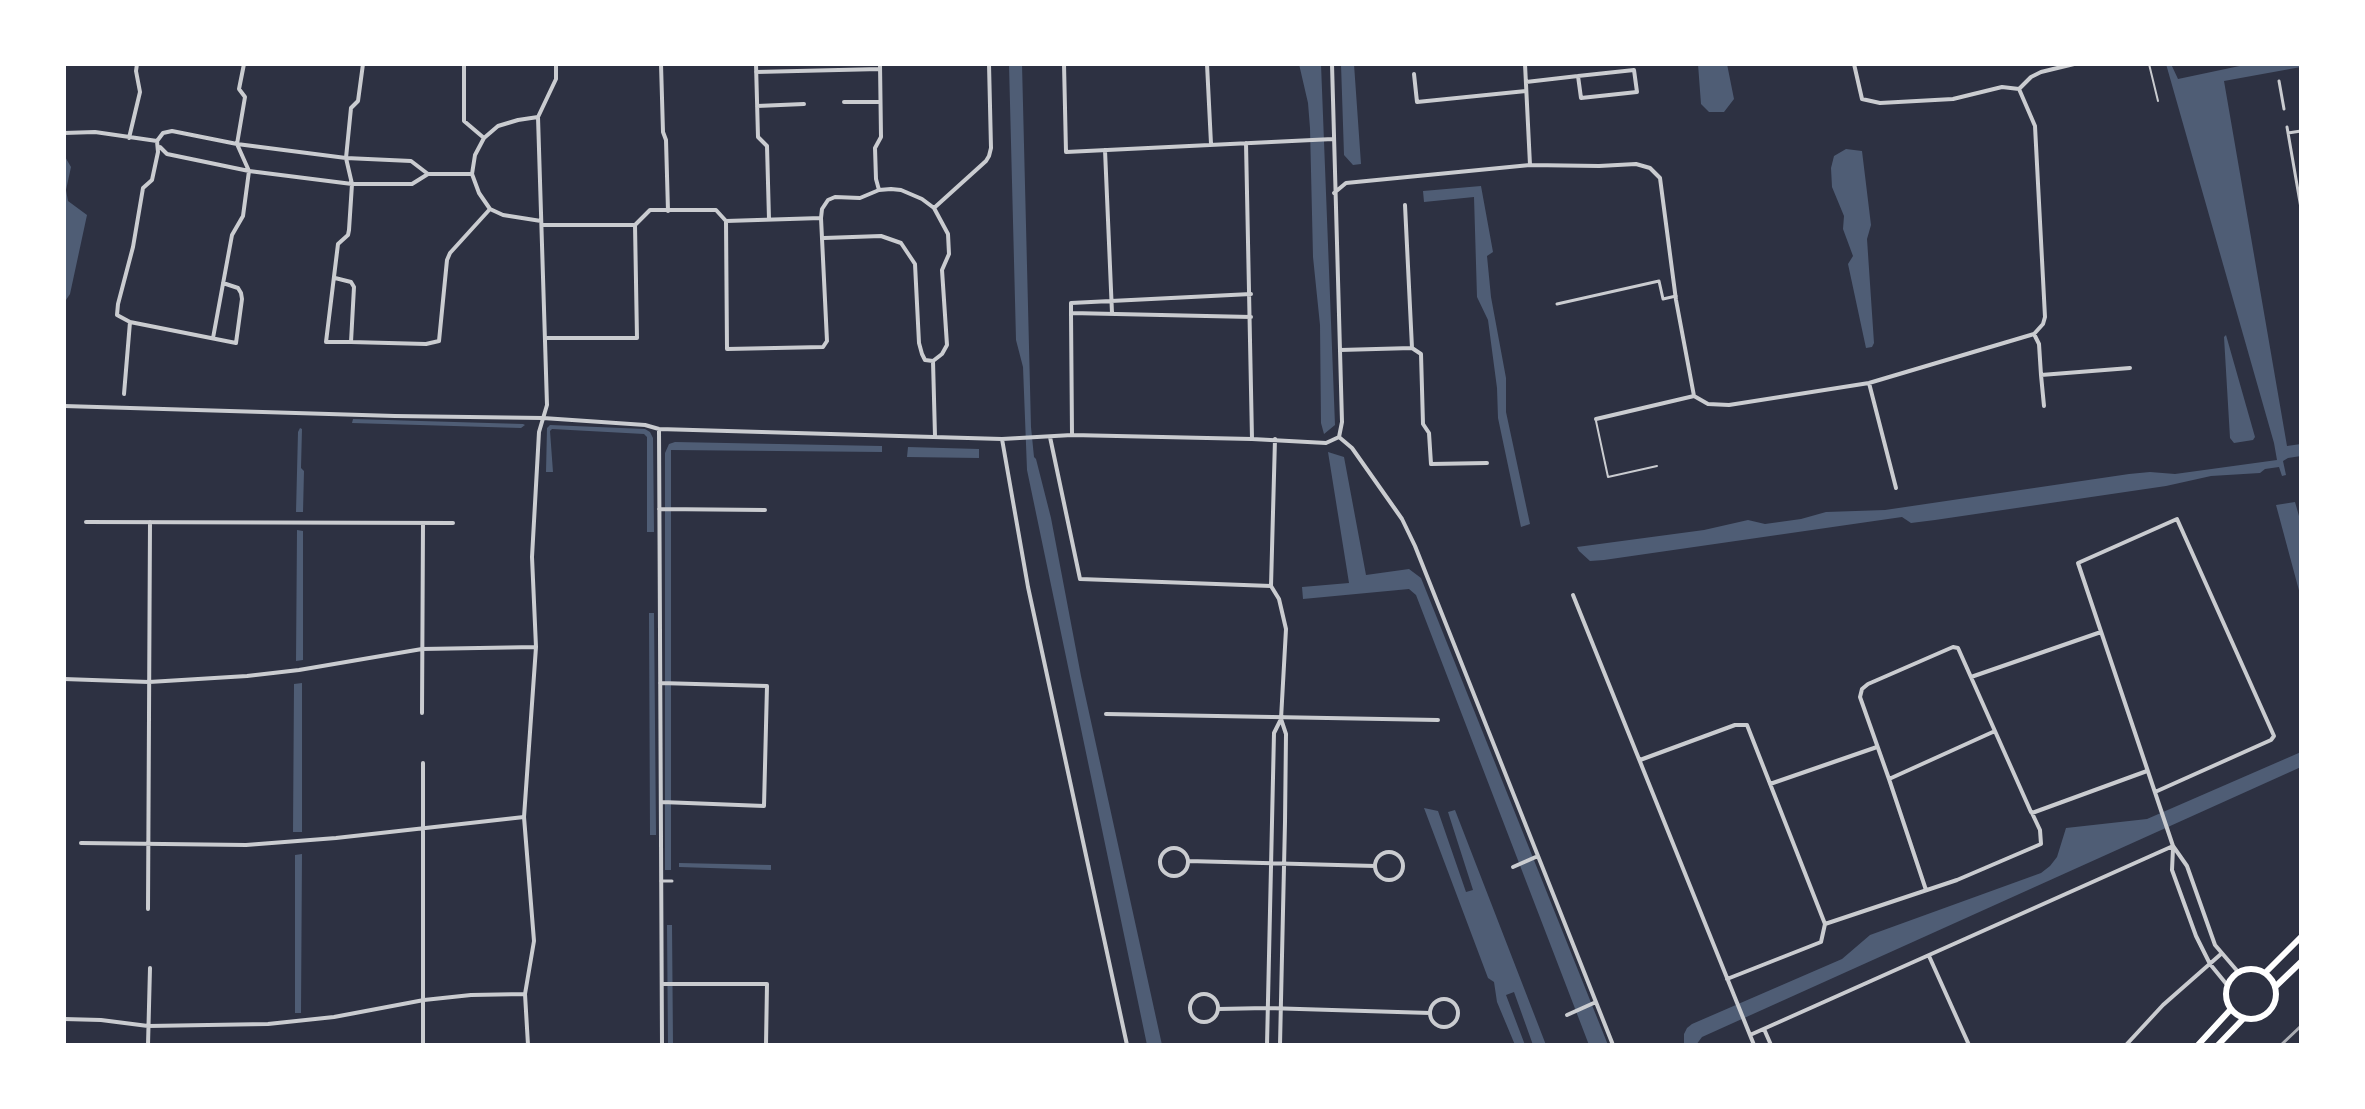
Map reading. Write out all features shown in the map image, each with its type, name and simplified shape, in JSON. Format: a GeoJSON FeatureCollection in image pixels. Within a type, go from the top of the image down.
{"type":"FeatureCollection","features":[{"type":"Feature","properties":{"kind":"main road"},"geometry":{"type":"LineString","coordinates":[[2265,973],[2301,937]]}},
{"type":"Feature","properties":{"kind":"main road"},"geometry":{"type":"LineString","coordinates":[[2275,987],[2301,962]]}},
{"type":"Feature","properties":{"kind":"main road"},"geometry":{"type":"LineString","coordinates":[[2252,970],[2265,973],[2275,987],[2275,1000],[2269,1012],[2257,1018],[2244,1018],[2231,1009],[2227,998],[2228,986],[2239,973],[2252,970]]}},
{"type":"Feature","properties":{"kind":"main road"},"geometry":{"type":"LineString","coordinates":[[2198,1045],[2231,1009]]}},
{"type":"Feature","properties":{"kind":"main road"},"geometry":{"type":"LineString","coordinates":[[2218,1045],[2244,1018]]}},
{"type":"Feature","properties":{"kind":"street"},"geometry":{"type":"LineString","coordinates":[[129,138],[140,92],[137,64]]}},
{"type":"Feature","properties":{"kind":"street"},"geometry":{"type":"LineString","coordinates":[[213,338],[232,235],[243,216],[249,171],[237,144],[245,97],[239,89],[244,64]]}},
{"type":"Feature","properties":{"kind":"street"},"geometry":{"type":"LineString","coordinates":[[363,64],[358,101],[351,108],[346,158],[352,184],[349,230],[338,244],[326,342],[426,344],[439,341],[447,260],[490,209]]}},
{"type":"Feature","properties":{"kind":"street"},"geometry":{"type":"LineString","coordinates":[[464,64],[464,121],[484,138]]}},
{"type":"Feature","properties":{"kind":"street"},"geometry":{"type":"LineString","coordinates":[[528,1045],[525,994],[534,941],[524,817],[536,647],[532,557],[539,432],[547,405],[538,117],[556,79],[556,64]]}},
{"type":"Feature","properties":{"kind":"street"},"geometry":{"type":"LineString","coordinates":[[661,64],[668,211]]}},
{"type":"Feature","properties":{"kind":"street"},"geometry":{"type":"LineString","coordinates":[[756,64],[758,137],[767,146],[769,219]]}},
{"type":"Feature","properties":{"kind":"street"},"geometry":{"type":"LineString","coordinates":[[934,208],[989,156],[989,64]]}},
{"type":"Feature","properties":{"kind":"street"},"geometry":{"type":"LineString","coordinates":[[1064,64],[1066,152],[1331,139]]}},
{"type":"Feature","properties":{"kind":"street"},"geometry":{"type":"LineString","coordinates":[[1207,64],[1211,144]]}},
{"type":"Feature","properties":{"kind":"street"},"geometry":{"type":"LineString","coordinates":[[1332,64],[1331,139],[1342,422],[1339,437]]}},
{"type":"Feature","properties":{"kind":"street"},"geometry":{"type":"LineString","coordinates":[[1525,64],[1530,165]]}},
{"type":"Feature","properties":{"kind":"street"},"geometry":{"type":"LineString","coordinates":[[1854,64],[1862,99],[1880,103],[1953,99],[2002,87],[2019,89]]}},
{"type":"Feature","properties":{"kind":"street"},"geometry":{"type":"LineString","coordinates":[[2019,89],[2041,72],[2074,64]]}},
{"type":"Feature","properties":{"kind":"street"},"geometry":{"type":"LineString","coordinates":[[756,72],[880,66],[881,137],[875,148],[879,190]]}},
{"type":"Feature","properties":{"kind":"street"},"geometry":{"type":"LineString","coordinates":[[1526,82],[1636,67],[1637,92],[1581,98],[1578,76]]}},
{"type":"Feature","properties":{"kind":"street"},"geometry":{"type":"LineString","coordinates":[[1414,74],[1417,102],[1526,91]]}},
{"type":"Feature","properties":{"kind":"street"},"geometry":{"type":"LineString","coordinates":[[2279,81],[2284,109]]}},
{"type":"Feature","properties":{"kind":"street"},"geometry":{"type":"LineString","coordinates":[[1596,419],[1694,396],[1708,404],[1729,405],[1869,383],[2034,334],[2045,317],[2035,126],[2019,89]]}},
{"type":"Feature","properties":{"kind":"street"},"geometry":{"type":"LineString","coordinates":[[844,102],[880,102]]}},
{"type":"Feature","properties":{"kind":"street"},"geometry":{"type":"LineString","coordinates":[[757,106],[804,104]]}},
{"type":"Feature","properties":{"kind":"street"},"geometry":{"type":"LineString","coordinates":[[538,117],[498,126],[484,138],[475,155],[472,174],[479,193],[490,209],[503,215],[542,223],[635,225]]}},
{"type":"Feature","properties":{"kind":"street"},"geometry":{"type":"LineString","coordinates":[[2287,127],[2301,208]]}},
{"type":"Feature","properties":{"kind":"street"},"geometry":{"type":"LineString","coordinates":[[223,283],[238,288],[241,293],[236,343],[130,322],[116,312],[133,247],[143,188],[152,180],[157,141],[163,133],[172,131],[237,144],[346,158],[411,161],[428,174]]}},
{"type":"Feature","properties":{"kind":"street"},"geometry":{"type":"LineString","coordinates":[[2288,133],[2301,131]]}},
{"type":"Feature","properties":{"kind":"street"},"geometry":{"type":"LineString","coordinates":[[64,133],[95,132],[157,141]]}},
{"type":"Feature","properties":{"kind":"street"},"geometry":{"type":"LineString","coordinates":[[157,141],[167,154],[249,171],[352,184],[412,184],[428,174],[472,174]]}},
{"type":"Feature","properties":{"kind":"street"},"geometry":{"type":"LineString","coordinates":[[1246,143],[1252,439]]}},
{"type":"Feature","properties":{"kind":"street"},"geometry":{"type":"LineString","coordinates":[[1105,150],[1112,313]]}},
{"type":"Feature","properties":{"kind":"street"},"geometry":{"type":"LineString","coordinates":[[1334,193],[1346,183],[1530,165],[1636,164],[1650,168],[1660,178],[1694,396]]}},
{"type":"Feature","properties":{"kind":"street"},"geometry":{"type":"LineString","coordinates":[[546,338],[637,338],[635,225],[650,210],[716,210],[726,221],[727,349],[823,347],[827,341],[821,218],[822,209],[828,200],[835,197],[860,198],[879,190],[901,190],[934,208],[948,234],[949,254],[942,270],[947,345],[942,354],[933,361],[925,360],[922,354],[915,264],[901,243],[881,236],[823,238]]}},
{"type":"Feature","properties":{"kind":"street"},"geometry":{"type":"LineString","coordinates":[[1405,205],[1412,348]]}},
{"type":"Feature","properties":{"kind":"street"},"geometry":{"type":"LineString","coordinates":[[726,221],[821,218]]}},
{"type":"Feature","properties":{"kind":"street"},"geometry":{"type":"LineString","coordinates":[[335,278],[351,282],[354,287],[351,342]]}},
{"type":"Feature","properties":{"kind":"street"},"geometry":{"type":"LineString","coordinates":[[1557,304],[1659,281],[1663,299],[1676,296]]}},
{"type":"Feature","properties":{"kind":"street"},"geometry":{"type":"LineString","coordinates":[[1072,435],[1071,303],[1251,294]]}},
{"type":"Feature","properties":{"kind":"street"},"geometry":{"type":"LineString","coordinates":[[1071,313],[1251,317]]}},
{"type":"Feature","properties":{"kind":"street"},"geometry":{"type":"LineString","coordinates":[[124,394],[130,322]]}},
{"type":"Feature","properties":{"kind":"street"},"geometry":{"type":"LineString","coordinates":[[2034,334],[2039,344],[2044,406]]}},
{"type":"Feature","properties":{"kind":"street"},"geometry":{"type":"LineString","coordinates":[[1340,350],[1412,348],[1421,354],[1423,424],[1429,433],[1431,464],[1487,463]]}},
{"type":"Feature","properties":{"kind":"street"},"geometry":{"type":"LineString","coordinates":[[933,361],[935,436]]}},
{"type":"Feature","properties":{"kind":"street"},"geometry":{"type":"LineString","coordinates":[[2041,375],[2130,368]]}},
{"type":"Feature","properties":{"kind":"street"},"geometry":{"type":"LineString","coordinates":[[1869,383],[1896,488]]}},
{"type":"Feature","properties":{"kind":"street"},"geometry":{"type":"LineString","coordinates":[[64,406],[543,418],[645,425],[659,429],[1002,439],[1072,435],[1326,443],[1339,437]]}},
{"type":"Feature","properties":{"kind":"street"},"geometry":{"type":"LineString","coordinates":[[659,429],[662,1045]]}},
{"type":"Feature","properties":{"kind":"street"},"geometry":{"type":"LineString","coordinates":[[1050,437],[1080,579],[1271,586]]}},
{"type":"Feature","properties":{"kind":"street"},"geometry":{"type":"LineString","coordinates":[[1339,437],[1352,448],[1402,519],[1613,1045]]}},
{"type":"Feature","properties":{"kind":"street"},"geometry":{"type":"LineString","coordinates":[[1002,439],[1028,587],[1127,1045]]}},
{"type":"Feature","properties":{"kind":"street"},"geometry":{"type":"LineString","coordinates":[[1275,439],[1271,586],[1279,599],[1286,629],[1281,719],[1286,734],[1280,1045]]}},
{"type":"Feature","properties":{"kind":"street"},"geometry":{"type":"LineString","coordinates":[[659,509],[765,510]]}},
{"type":"Feature","properties":{"kind":"street"},"geometry":{"type":"LineString","coordinates":[[2155,792],[2274,736],[2177,519],[2078,563],[2173,846],[2187,866],[2209,931],[2221,954],[2239,973]]}},
{"type":"Feature","properties":{"kind":"street"},"geometry":{"type":"LineString","coordinates":[[86,522],[453,523]]}},
{"type":"Feature","properties":{"kind":"street"},"geometry":{"type":"LineString","coordinates":[[148,909],[150,522]]}},
{"type":"Feature","properties":{"kind":"street"},"geometry":{"type":"LineString","coordinates":[[422,713],[423,524]]}},
{"type":"Feature","properties":{"kind":"street"},"geometry":{"type":"LineString","coordinates":[[1573,595],[1754,1045]]}},
{"type":"Feature","properties":{"kind":"street"},"geometry":{"type":"LineString","coordinates":[[1971,677],[2101,632]]}},
{"type":"Feature","properties":{"kind":"street"},"geometry":{"type":"LineString","coordinates":[[64,679],[149,682],[247,676],[422,649],[536,647]]}},
{"type":"Feature","properties":{"kind":"street"},"geometry":{"type":"LineString","coordinates":[[1825,924],[1957,880],[2041,844],[2040,830],[1958,648],[1953,647],[1868,684],[1862,689],[1860,697],[1926,890]]}},
{"type":"Feature","properties":{"kind":"street"},"geometry":{"type":"LineString","coordinates":[[662,683],[767,686],[764,806],[663,802]]}},
{"type":"Feature","properties":{"kind":"street"},"geometry":{"type":"LineString","coordinates":[[1106,714],[1438,720]]}},
{"type":"Feature","properties":{"kind":"street"},"geometry":{"type":"LineString","coordinates":[[1267,1045],[1274,733],[1281,719]]}},
{"type":"Feature","properties":{"kind":"street"},"geometry":{"type":"LineString","coordinates":[[1640,760],[1741,724],[1747,725],[1825,924],[1821,942],[1727,979]]}},
{"type":"Feature","properties":{"kind":"street"},"geometry":{"type":"LineString","coordinates":[[1889,779],[1995,731]]}},
{"type":"Feature","properties":{"kind":"street"},"geometry":{"type":"LineString","coordinates":[[1770,784],[1878,747]]}},
{"type":"Feature","properties":{"kind":"street"},"geometry":{"type":"LineString","coordinates":[[423,763],[423,1045]]}},
{"type":"Feature","properties":{"kind":"street"},"geometry":{"type":"LineString","coordinates":[[2032,813],[2148,771]]}},
{"type":"Feature","properties":{"kind":"street"},"geometry":{"type":"LineString","coordinates":[[81,843],[246,845],[524,817]]}},
{"type":"Feature","properties":{"kind":"street"},"geometry":{"type":"LineString","coordinates":[[1750,1035],[2173,846]]}},
{"type":"Feature","properties":{"kind":"street"},"geometry":{"type":"LineString","coordinates":[[2173,846],[2172,870],[2196,936],[2210,964],[2228,986]]}},
{"type":"Feature","properties":{"kind":"street"},"geometry":{"type":"LineString","coordinates":[[1172,848],[1182,851],[1188,861],[1183,873],[1173,876],[1164,872],[1160,860],[1172,848]]}},
{"type":"Feature","properties":{"kind":"street"},"geometry":{"type":"LineString","coordinates":[[1388,852],[1398,855],[1403,864],[1401,874],[1389,880],[1378,873],[1375,866],[1380,855],[1388,852]]}},
{"type":"Feature","properties":{"kind":"street"},"geometry":{"type":"LineString","coordinates":[[1513,867],[1536,856]]}},
{"type":"Feature","properties":{"kind":"street"},"geometry":{"type":"LineString","coordinates":[[1188,861],[1375,866]]}},
{"type":"Feature","properties":{"kind":"street"},"geometry":{"type":"LineString","coordinates":[[661,881],[672,881]]}},
{"type":"Feature","properties":{"kind":"street"},"geometry":{"type":"LineString","coordinates":[[2126,1045],[2163,1005],[2221,954]]}},
{"type":"Feature","properties":{"kind":"street"},"geometry":{"type":"LineString","coordinates":[[1929,956],[1969,1045]]}},
{"type":"Feature","properties":{"kind":"street"},"geometry":{"type":"LineString","coordinates":[[148,1045],[150,968]]}},
{"type":"Feature","properties":{"kind":"street"},"geometry":{"type":"LineString","coordinates":[[664,984],[767,984],[766,1045]]}},
{"type":"Feature","properties":{"kind":"street"},"geometry":{"type":"LineString","coordinates":[[64,1019],[148,1026],[268,1024],[334,1017],[424,1000],[525,994]]}},
{"type":"Feature","properties":{"kind":"street"},"geometry":{"type":"LineString","coordinates":[[1206,994],[1214,998],[1218,1009],[1214,1018],[1203,1022],[1195,1019],[1190,1008],[1194,999],[1206,994]]}},
{"type":"Feature","properties":{"kind":"street"},"geometry":{"type":"LineString","coordinates":[[1442,1000],[1452,1002],[1457,1012],[1455,1021],[1443,1027],[1434,1023],[1430,1013],[1434,1003],[1442,1000]]}},
{"type":"Feature","properties":{"kind":"street"},"geometry":{"type":"LineString","coordinates":[[1567,1015],[1594,1003]]}},
{"type":"Feature","properties":{"kind":"street"},"geometry":{"type":"LineString","coordinates":[[1218,1009],[1430,1013]]}},
{"type":"Feature","properties":{"kind":"street"},"geometry":{"type":"LineString","coordinates":[[1764,1029],[1771,1045]]}},
{"type":"Feature","properties":{"kind":"lane"},"geometry":{"type":"LineString","coordinates":[[2149,64],[2158,101]]}},
{"type":"Feature","properties":{"kind":"lane"},"geometry":{"type":"LineString","coordinates":[[1596,419],[1608,477],[1657,466]]}},
{"type":"Feature","properties":{"kind":"water"},"geometry":{"type":"Polygon","coordinates":[[[1009,64],[1022,64],[1034,457],[1051,518],[1081,676],[1162,1045],[1147,1045],[1027,470],[1023,367],[1016,340],[1009,64]]]}},
{"type":"Feature","properties":{"kind":"water"},"geometry":{"type":"Polygon","coordinates":[[[1299,64],[1321,64],[1335,425],[1324,434],[1321,423],[1320,325],[1313,257],[1310,128],[1299,64]]]}},
{"type":"Feature","properties":{"kind":"water"},"geometry":{"type":"Polygon","coordinates":[[[1341,64],[1354,64],[1361,164],[1353,165],[1344,155],[1341,64]]]}},
{"type":"Feature","properties":{"kind":"water"},"geometry":{"type":"Polygon","coordinates":[[[1698,64],[1727,64],[1734,99],[1724,112],[1709,112],[1701,104],[1698,64]]]}},
{"type":"Feature","properties":{"kind":"water"},"geometry":{"type":"Polygon","coordinates":[[[2166,64],[2171,64],[2178,79],[2249,64],[2301,64],[2301,67],[2224,81],[2287,446],[2301,444],[2301,456],[2283,461],[2286,475],[2282,476],[2279,467],[2260,473],[2211,476],[2166,486],[1935,520],[1911,523],[1902,517],[1604,560],[1590,561],[1579,551],[1577,547],[1704,530],[1748,520],[1765,524],[1826,512],[1885,510],[2129,474],[2175,474],[2277,460],[2166,64]]]}},
{"type":"Feature","properties":{"kind":"water"},"geometry":{"type":"Polygon","coordinates":[[[1846,149],[1862,151],[1871,225],[1867,239],[1874,343],[1866,348],[1848,264],[1853,256],[1843,229],[1844,216],[1832,187],[1834,156],[1846,149]]]}},
{"type":"Feature","properties":{"kind":"water"},"geometry":{"type":"Polygon","coordinates":[[[64,155],[71,167],[66,190],[68,201],[87,215],[70,294],[64,303],[64,155]]]}},
{"type":"Feature","properties":{"kind":"water"},"geometry":{"type":"Polygon","coordinates":[[[1481,186],[1493,252],[1487,256],[1506,378],[1506,412],[1530,524],[1521,527],[1498,418],[1488,320],[1477,297],[1474,197],[1424,202],[1423,191],[1481,186]]]}},
{"type":"Feature","properties":{"kind":"water"},"geometry":{"type":"Polygon","coordinates":[[[2226,335],[2255,437],[2253,440],[2234,443],[2230,438],[2226,335]]]}},
{"type":"Feature","properties":{"kind":"water"},"geometry":{"type":"Polygon","coordinates":[[[353,419],[525,425],[521,428],[352,423],[353,419]]]}},
{"type":"Feature","properties":{"kind":"water"},"geometry":{"type":"Polygon","coordinates":[[[550,425],[645,429],[650,432],[653,438],[654,532],[647,532],[647,437],[644,434],[552,429],[553,472],[546,472],[547,428],[550,425]]]}},
{"type":"Feature","properties":{"kind":"water"},"geometry":{"type":"Polygon","coordinates":[[[300,428],[301,468],[304,471],[303,512],[296,512],[298,432],[300,428]]]}},
{"type":"Feature","properties":{"kind":"water"},"geometry":{"type":"Polygon","coordinates":[[[669,444],[882,446],[882,452],[671,450],[671,870],[665,870],[665,453],[669,444]]]}},
{"type":"Feature","properties":{"kind":"water"},"geometry":{"type":"Polygon","coordinates":[[[908,447],[979,449],[979,458],[907,457],[908,447]]]}},
{"type":"Feature","properties":{"kind":"water"},"geometry":{"type":"Polygon","coordinates":[[[1328,452],[1344,457],[1366,575],[1409,569],[1421,578],[1608,1045],[1589,1045],[1416,595],[1409,589],[1303,599],[1302,587],[1349,583],[1328,452]]]}},
{"type":"Feature","properties":{"kind":"water"},"geometry":{"type":"Polygon","coordinates":[[[2295,502],[2301,523],[2301,598],[2276,505],[2295,502]]]}},
{"type":"Feature","properties":{"kind":"water"},"geometry":{"type":"Polygon","coordinates":[[[297,530],[303,531],[303,660],[296,661],[297,530]]]}},
{"type":"Feature","properties":{"kind":"water"},"geometry":{"type":"Polygon","coordinates":[[[649,613],[654,613],[656,835],[650,835],[649,613]]]}},
{"type":"Feature","properties":{"kind":"water"},"geometry":{"type":"Polygon","coordinates":[[[302,683],[302,832],[293,832],[294,684],[302,683]]]}},
{"type":"Feature","properties":{"kind":"water"},"geometry":{"type":"Polygon","coordinates":[[[2301,752],[2301,767],[1702,1037],[1696,1045],[1684,1045],[1684,1034],[1692,1024],[1842,959],[1870,935],[2041,873],[2057,857],[2066,828],[2147,819],[2301,752]]]}},
{"type":"Feature","properties":{"kind":"water"},"geometry":{"type":"Polygon","coordinates":[[[1424,808],[1438,811],[1466,892],[1473,890],[1448,812],[1455,810],[1546,1045],[1533,1045],[1514,992],[1506,995],[1525,1045],[1515,1045],[1497,1002],[1494,982],[1488,978],[1424,808]]]}},
{"type":"Feature","properties":{"kind":"water"},"geometry":{"type":"Polygon","coordinates":[[[302,854],[301,1013],[295,1013],[295,855],[302,854]]]}},
{"type":"Feature","properties":{"kind":"water"},"geometry":{"type":"Polygon","coordinates":[[[679,863],[771,865],[771,870],[679,867],[679,863]]]}},
{"type":"Feature","properties":{"kind":"water"},"geometry":{"type":"Polygon","coordinates":[[[667,925],[672,925],[673,1045],[668,1045],[667,925]]]}},
{"type":"Feature","properties":{"kind":"railway"},"geometry":{"type":"LineString","coordinates":[[2281,1045],[2301,1026]]}}]}
